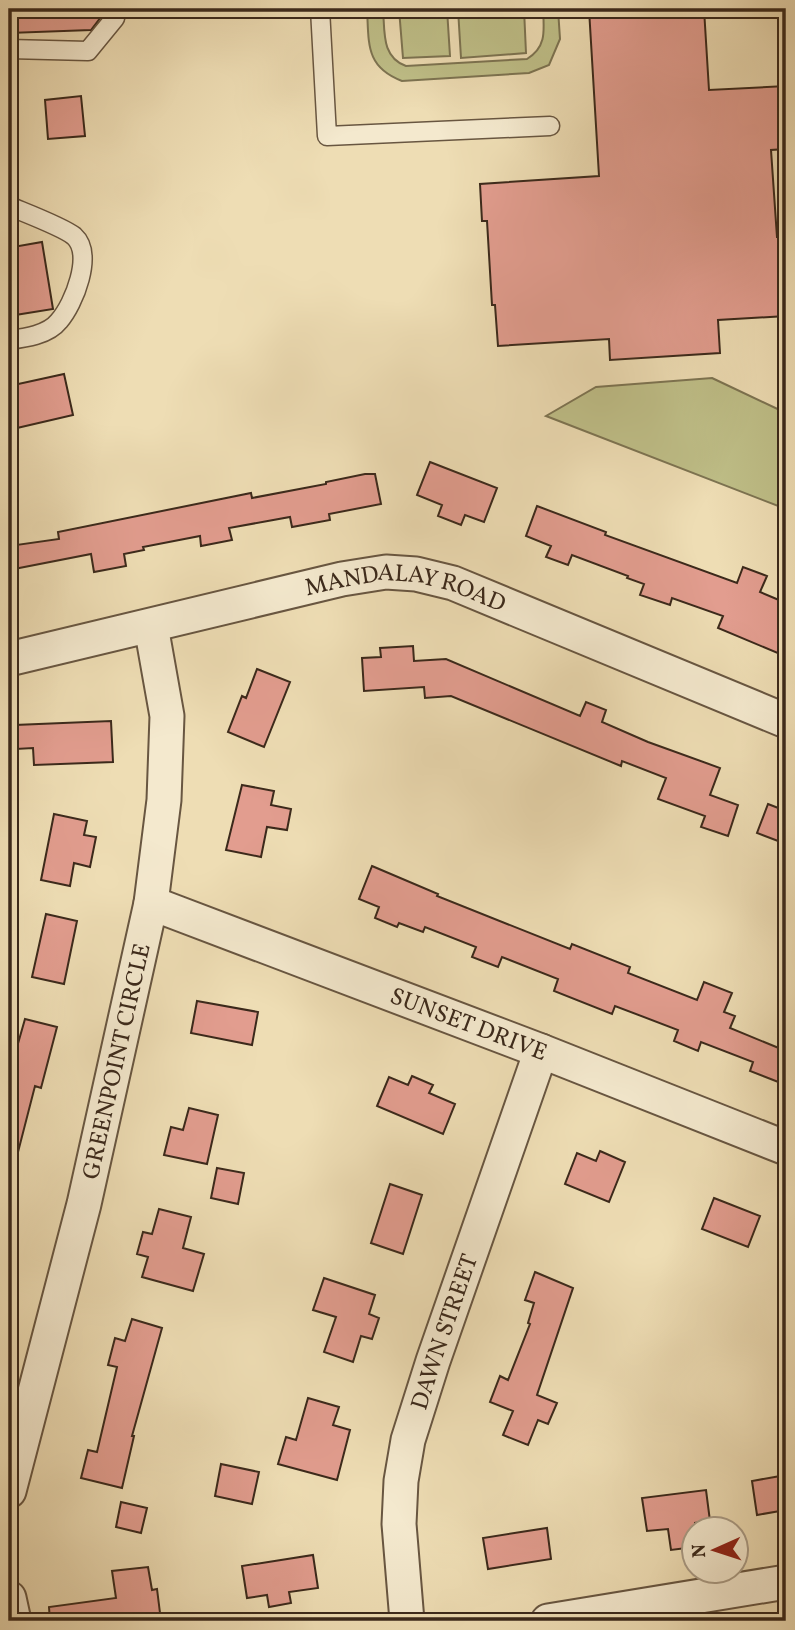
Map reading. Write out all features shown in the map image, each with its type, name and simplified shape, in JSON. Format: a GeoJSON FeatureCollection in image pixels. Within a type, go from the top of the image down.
{"type":"FeatureCollection","features":[{"type":"Feature","properties":{"kind":"street","name":"MANDALAY ROAD"},"geometry":{"type":"LineString","coordinates":[[9,659],[342,579],[386,572],[416,574],[453,583],[786,722]]}},
{"type":"Feature","properties":{"kind":"street","name":"GREENPOINT CIRCLE"},"geometry":{"type":"LineString","coordinates":[[9,1491],[84,1204],[151,902],[164,800],[167,716],[151,625]]}},
{"type":"Feature","properties":{"kind":"street","name":"SUNSET DRIVE"},"geometry":{"type":"LineString","coordinates":[[151,902],[786,1148]]}},
{"type":"Feature","properties":{"kind":"street","name":"DAWN STREET"},"geometry":{"type":"LineString","coordinates":[[407,1621],[399,1524],[401,1481],[408,1440],[541,1051]]}},
{"type":"Feature","properties":{"kind":"street"},"geometry":{"type":"LineString","coordinates":[[548,1621],[786,1582]]}},
{"type":"Feature","properties":{"kind":"street"},"geometry":{"type":"LineString","coordinates":[[9,1598],[14,1621]]}},
{"type":"Feature","properties":{"kind":"lane"},"geometry":{"type":"LineString","coordinates":[[9,49],[88,51],[115,18],[116,9]]}},
{"type":"Feature","properties":{"kind":"lane"},"geometry":{"type":"LineString","coordinates":[[320,9],[327,136],[550,126]]}},
{"type":"Feature","properties":{"kind":"lane"},"geometry":{"type":"LineString","coordinates":[[9,206],[73,235],[83,248],[83,268],[59,323],[37,335],[9,340]]}},
{"type":"Feature","properties":{"kind":"green space"},"geometry":{"type":"Polygon","coordinates":[[[367,9],[383,9],[388,50],[398,62],[406,66],[527,59],[541,43],[544,31],[543,9],[558,9],[560,39],[549,65],[529,73],[402,81],[381,69],[375,61],[369,43],[367,9]]]}},
{"type":"Feature","properties":{"kind":"green space"},"geometry":{"type":"Polygon","coordinates":[[[399,9],[447,9],[450,56],[403,58],[399,9]]]}},
{"type":"Feature","properties":{"kind":"green space"},"geometry":{"type":"Polygon","coordinates":[[[458,9],[524,9],[526,53],[461,58],[458,9]]]}},
{"type":"Feature","properties":{"kind":"green space"},"geometry":{"type":"Polygon","coordinates":[[[712,378],[786,413],[786,509],[546,416],[596,387],[712,378]]]}},
{"type":"Feature","properties":{"kind":"building"},"geometry":{"type":"Polygon","coordinates":[[[9,9],[105,9],[91,30],[9,33],[9,9]]]}},
{"type":"Feature","properties":{"kind":"building"},"geometry":{"type":"Polygon","coordinates":[[[589,9],[704,9],[709,90],[786,86],[786,149],[771,150],[777,237],[786,237],[786,316],[718,320],[720,353],[610,360],[609,339],[498,346],[495,305],[492,305],[487,221],[482,221],[480,184],[599,176],[589,9]]]}},
{"type":"Feature","properties":{"kind":"building"},"geometry":{"type":"Polygon","coordinates":[[[81,96],[85,136],[48,139],[45,100],[81,96]]]}},
{"type":"Feature","properties":{"kind":"building"},"geometry":{"type":"Polygon","coordinates":[[[42,242],[53,309],[9,316],[9,255],[14,254],[13,247],[42,242]]]}},
{"type":"Feature","properties":{"kind":"building"},"geometry":{"type":"Polygon","coordinates":[[[64,374],[73,415],[17,428],[9,386],[64,374]]]}},
{"type":"Feature","properties":{"kind":"building"},"geometry":{"type":"Polygon","coordinates":[[[430,462],[497,488],[484,522],[465,515],[461,525],[438,516],[442,505],[417,495],[430,462]]]}},
{"type":"Feature","properties":{"kind":"building"},"geometry":{"type":"Polygon","coordinates":[[[375,474],[381,504],[329,514],[330,520],[292,527],[290,517],[229,528],[232,540],[201,546],[200,536],[143,547],[144,550],[124,554],[126,566],[94,572],[91,554],[9,570],[9,546],[59,539],[58,532],[251,493],[252,498],[375,474]]]}},
{"type":"Feature","properties":{"kind":"building"},"geometry":{"type":"Polygon","coordinates":[[[537,506],[606,532],[605,535],[737,583],[743,567],[767,576],[760,592],[786,603],[786,638],[780,654],[718,628],[723,616],[672,598],[670,605],[640,595],[644,584],[627,578],[628,576],[572,555],[568,565],[546,557],[551,546],[526,536],[537,506]]]}},
{"type":"Feature","properties":{"kind":"building"},"geometry":{"type":"Polygon","coordinates":[[[413,646],[414,661],[446,659],[580,716],[586,702],[606,710],[602,722],[720,768],[710,795],[738,805],[728,836],[701,827],[705,816],[658,799],[666,778],[622,761],[621,766],[451,696],[425,698],[424,687],[364,691],[362,658],[381,657],[380,648],[413,646]]]}},
{"type":"Feature","properties":{"kind":"building"},"geometry":{"type":"Polygon","coordinates":[[[257,669],[290,682],[264,747],[228,732],[242,696],[246,698],[257,669]]]}},
{"type":"Feature","properties":{"kind":"building"},"geometry":{"type":"Polygon","coordinates":[[[111,721],[113,762],[34,765],[33,748],[16,749],[15,725],[111,721]]]}},
{"type":"Feature","properties":{"kind":"building"},"geometry":{"type":"Polygon","coordinates":[[[242,785],[274,791],[271,805],[291,809],[287,830],[267,827],[261,857],[226,850],[242,785]]]}},
{"type":"Feature","properties":{"kind":"building"},"geometry":{"type":"Polygon","coordinates":[[[768,804],[786,811],[786,844],[757,833],[768,804]]]}},
{"type":"Feature","properties":{"kind":"building"},"geometry":{"type":"Polygon","coordinates":[[[54,814],[87,821],[84,835],[96,837],[90,867],[74,863],[70,886],[41,880],[54,814]]]}},
{"type":"Feature","properties":{"kind":"building"},"geometry":{"type":"Polygon","coordinates":[[[372,866],[438,894],[437,896],[570,949],[572,944],[630,967],[628,973],[697,1000],[704,982],[732,993],[724,1012],[735,1016],[730,1028],[786,1051],[786,1085],[750,1071],[753,1062],[701,1042],[698,1051],[674,1041],[678,1030],[615,1006],[612,1014],[554,991],[558,979],[502,957],[498,967],[472,957],[476,947],[425,927],[423,932],[399,923],[397,927],[375,918],[379,907],[359,899],[372,866]]]}},
{"type":"Feature","properties":{"kind":"building"},"geometry":{"type":"Polygon","coordinates":[[[46,914],[77,921],[64,984],[32,977],[46,914]]]}},
{"type":"Feature","properties":{"kind":"building"},"geometry":{"type":"Polygon","coordinates":[[[197,1001],[258,1012],[252,1045],[191,1033],[197,1001]]]}},
{"type":"Feature","properties":{"kind":"building"},"geometry":{"type":"Polygon","coordinates":[[[25,1019],[57,1027],[41,1088],[35,1086],[17,1156],[9,1155],[9,1091],[17,1062],[13,1061],[25,1019]]]}},
{"type":"Feature","properties":{"kind":"building"},"geometry":{"type":"Polygon","coordinates":[[[412,1076],[433,1085],[429,1093],[455,1104],[443,1134],[377,1106],[389,1077],[408,1085],[412,1076]]]}},
{"type":"Feature","properties":{"kind":"building"},"geometry":{"type":"Polygon","coordinates":[[[189,1108],[218,1115],[207,1164],[164,1155],[171,1127],[183,1130],[189,1108]]]}},
{"type":"Feature","properties":{"kind":"building"},"geometry":{"type":"Polygon","coordinates":[[[600,1151],[625,1162],[609,1202],[565,1184],[577,1153],[596,1161],[600,1151]]]}},
{"type":"Feature","properties":{"kind":"building"},"geometry":{"type":"Polygon","coordinates":[[[217,1168],[244,1173],[238,1204],[211,1198],[217,1168]]]}},
{"type":"Feature","properties":{"kind":"building"},"geometry":{"type":"Polygon","coordinates":[[[390,1184],[422,1195],[403,1254],[371,1243],[390,1184]]]}},
{"type":"Feature","properties":{"kind":"building"},"geometry":{"type":"Polygon","coordinates":[[[714,1198],[760,1216],[748,1247],[702,1229],[714,1198]]]}},
{"type":"Feature","properties":{"kind":"building"},"geometry":{"type":"Polygon","coordinates":[[[159,1209],[191,1217],[183,1248],[204,1254],[193,1291],[142,1277],[148,1257],[137,1254],[143,1232],[152,1234],[159,1209]]]}},
{"type":"Feature","properties":{"kind":"building"},"geometry":{"type":"Polygon","coordinates":[[[535,1272],[573,1288],[537,1395],[557,1403],[548,1424],[538,1420],[528,1445],[503,1435],[513,1411],[490,1402],[500,1376],[508,1380],[530,1324],[528,1323],[534,1303],[525,1300],[535,1272]]]}},
{"type":"Feature","properties":{"kind":"building"},"geometry":{"type":"Polygon","coordinates":[[[324,1278],[375,1295],[369,1314],[379,1318],[372,1339],[361,1336],[353,1362],[324,1352],[336,1317],[313,1310],[324,1278]]]}},
{"type":"Feature","properties":{"kind":"building"},"geometry":{"type":"Polygon","coordinates":[[[132,1319],[162,1328],[132,1436],[122,1488],[81,1478],[88,1450],[97,1452],[117,1367],[108,1365],[115,1338],[125,1341],[132,1319]]]}},
{"type":"Feature","properties":{"kind":"building"},"geometry":{"type":"Polygon","coordinates":[[[308,1398],[339,1407],[333,1425],[350,1430],[337,1480],[278,1464],[286,1437],[296,1440],[308,1398]]]}},
{"type":"Feature","properties":{"kind":"building"},"geometry":{"type":"Polygon","coordinates":[[[221,1464],[259,1472],[252,1504],[215,1496],[221,1464]]]}},
{"type":"Feature","properties":{"kind":"building"},"geometry":{"type":"Polygon","coordinates":[[[786,1475],[786,1510],[757,1515],[752,1481],[786,1475]]]}},
{"type":"Feature","properties":{"kind":"building"},"geometry":{"type":"Polygon","coordinates":[[[706,1490],[709,1514],[680,1514],[680,1549],[671,1550],[668,1529],[647,1531],[642,1498],[706,1490]]]}},
{"type":"Feature","properties":{"kind":"building"},"geometry":{"type":"Polygon","coordinates":[[[121,1502],[147,1508],[141,1533],[116,1527],[121,1502]]]}},
{"type":"Feature","properties":{"kind":"building"},"geometry":{"type":"Polygon","coordinates":[[[547,1528],[551,1559],[488,1569],[483,1538],[547,1528]]]}},
{"type":"Feature","properties":{"kind":"building"},"geometry":{"type":"Polygon","coordinates":[[[313,1555],[318,1588],[289,1592],[291,1603],[269,1607],[267,1595],[247,1598],[242,1566],[313,1555]]]}},
{"type":"Feature","properties":{"kind":"building"},"geometry":{"type":"Polygon","coordinates":[[[148,1567],[152,1590],[157,1589],[161,1621],[50,1621],[49,1607],[116,1598],[112,1571],[148,1567]]]}}]}
